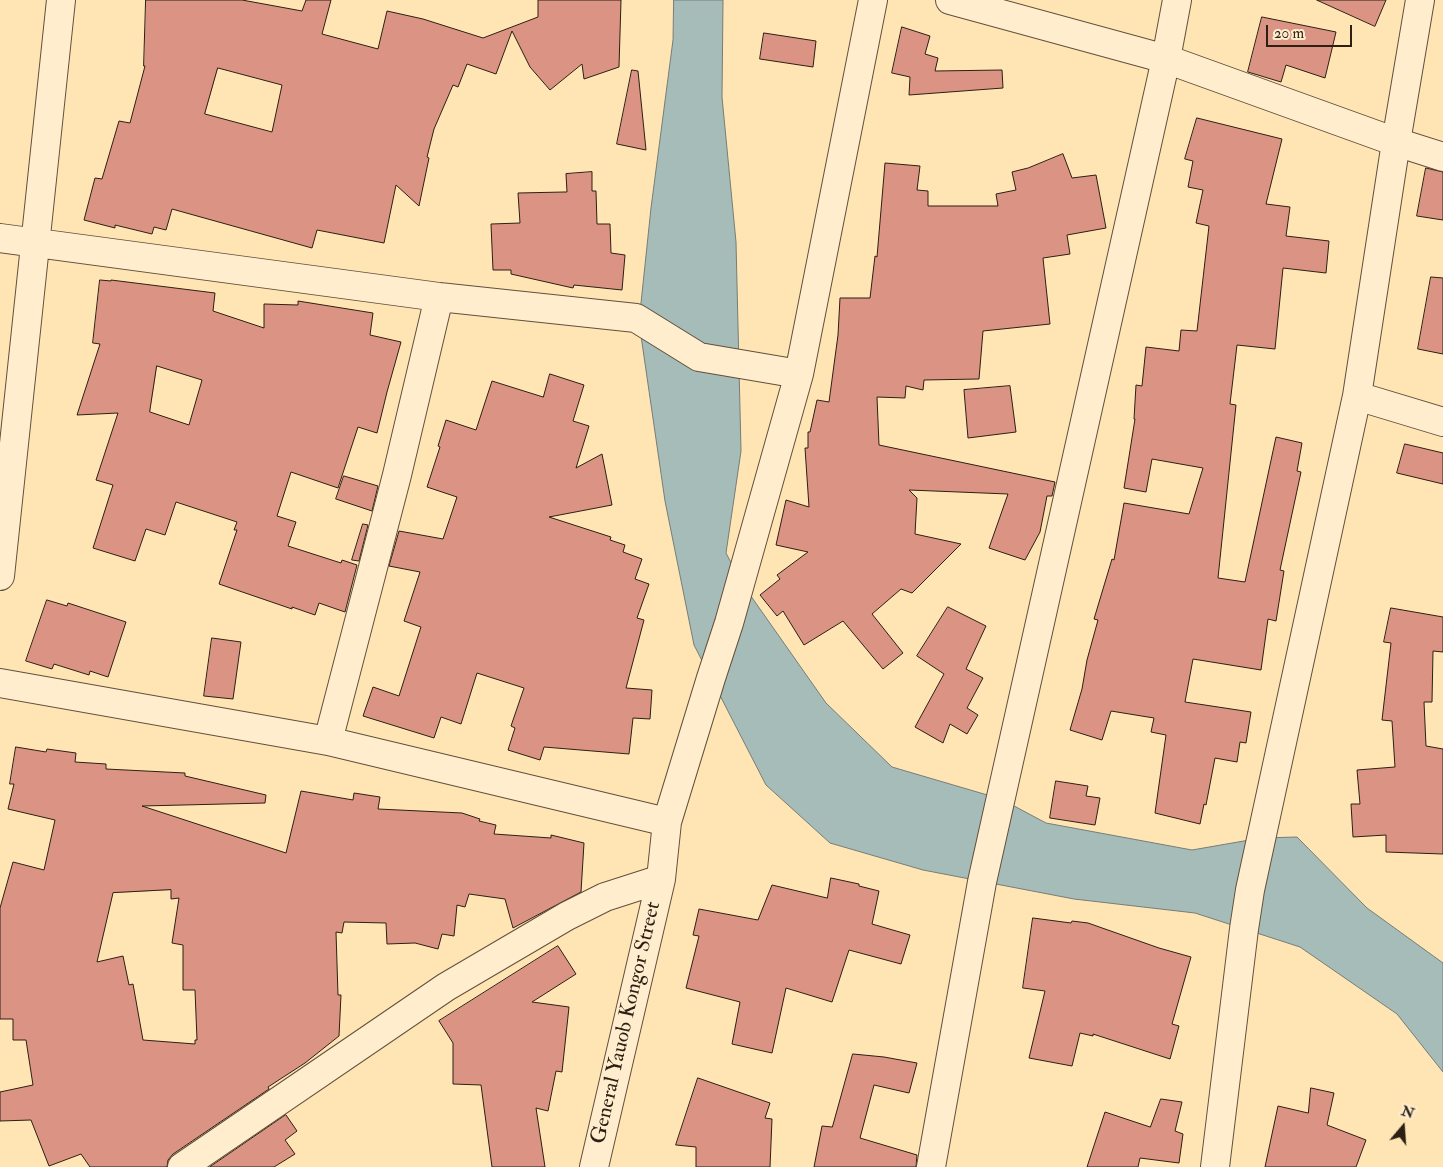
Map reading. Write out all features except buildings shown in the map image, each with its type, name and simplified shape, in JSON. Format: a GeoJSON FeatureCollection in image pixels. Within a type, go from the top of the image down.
{"type":"FeatureCollection","features":[{"type":"Feature","properties":{"kind":"street"},"geometry":{"type":"LineString","coordinates":[[0,576],[61,0]]}},
{"type":"Feature","properties":{"kind":"street","name":"General Yauob Kongor Street"},"geometry":{"type":"LineString","coordinates":[[594,1167],[661,879],[667,822],[711,678],[730,623],[799,374],[872,0]]}},
{"type":"Feature","properties":{"kind":"street"},"geometry":{"type":"LineString","coordinates":[[950,0],[1166,59],[1396,142],[1443,157]]}},
{"type":"Feature","properties":{"kind":"street"},"geometry":{"type":"LineString","coordinates":[[931,1167],[982,882],[1166,59],[1177,0]]}},
{"type":"Feature","properties":{"kind":"street"},"geometry":{"type":"LineString","coordinates":[[1215,1167],[1250,890],[1357,396],[1420,0]]}},
{"type":"Feature","properties":{"kind":"street"},"geometry":{"type":"LineString","coordinates":[[0,238],[439,297],[636,318],[699,357],[799,374]]}},
{"type":"Feature","properties":{"kind":"street"},"geometry":{"type":"LineString","coordinates":[[328,741],[394,485],[439,297]]}},
{"type":"Feature","properties":{"kind":"street"},"geometry":{"type":"LineString","coordinates":[[1357,396],[1443,422]]}},
{"type":"Feature","properties":{"kind":"street"},"geometry":{"type":"LineString","coordinates":[[0,683],[328,741],[667,822]]}},
{"type":"Feature","properties":{"kind":"street"},"geometry":{"type":"LineString","coordinates":[[182,1167],[454,982],[566,916],[605,897],[661,879]]}},
{"type":"Feature","properties":{"kind":"water"},"geometry":{"type":"Polygon","coordinates":[[[674,0],[723,0],[722,97],[736,242],[741,451],[726,553],[741,582],[826,703],[892,767],[1001,799],[1046,823],[1192,850],[1261,838],[1297,837],[1367,908],[1443,963],[1443,1072],[1397,1014],[1300,947],[1195,913],[1074,899],[923,870],[830,843],[766,785],[694,645],[665,501],[639,322],[651,208],[673,40],[674,0]]]}}]}
